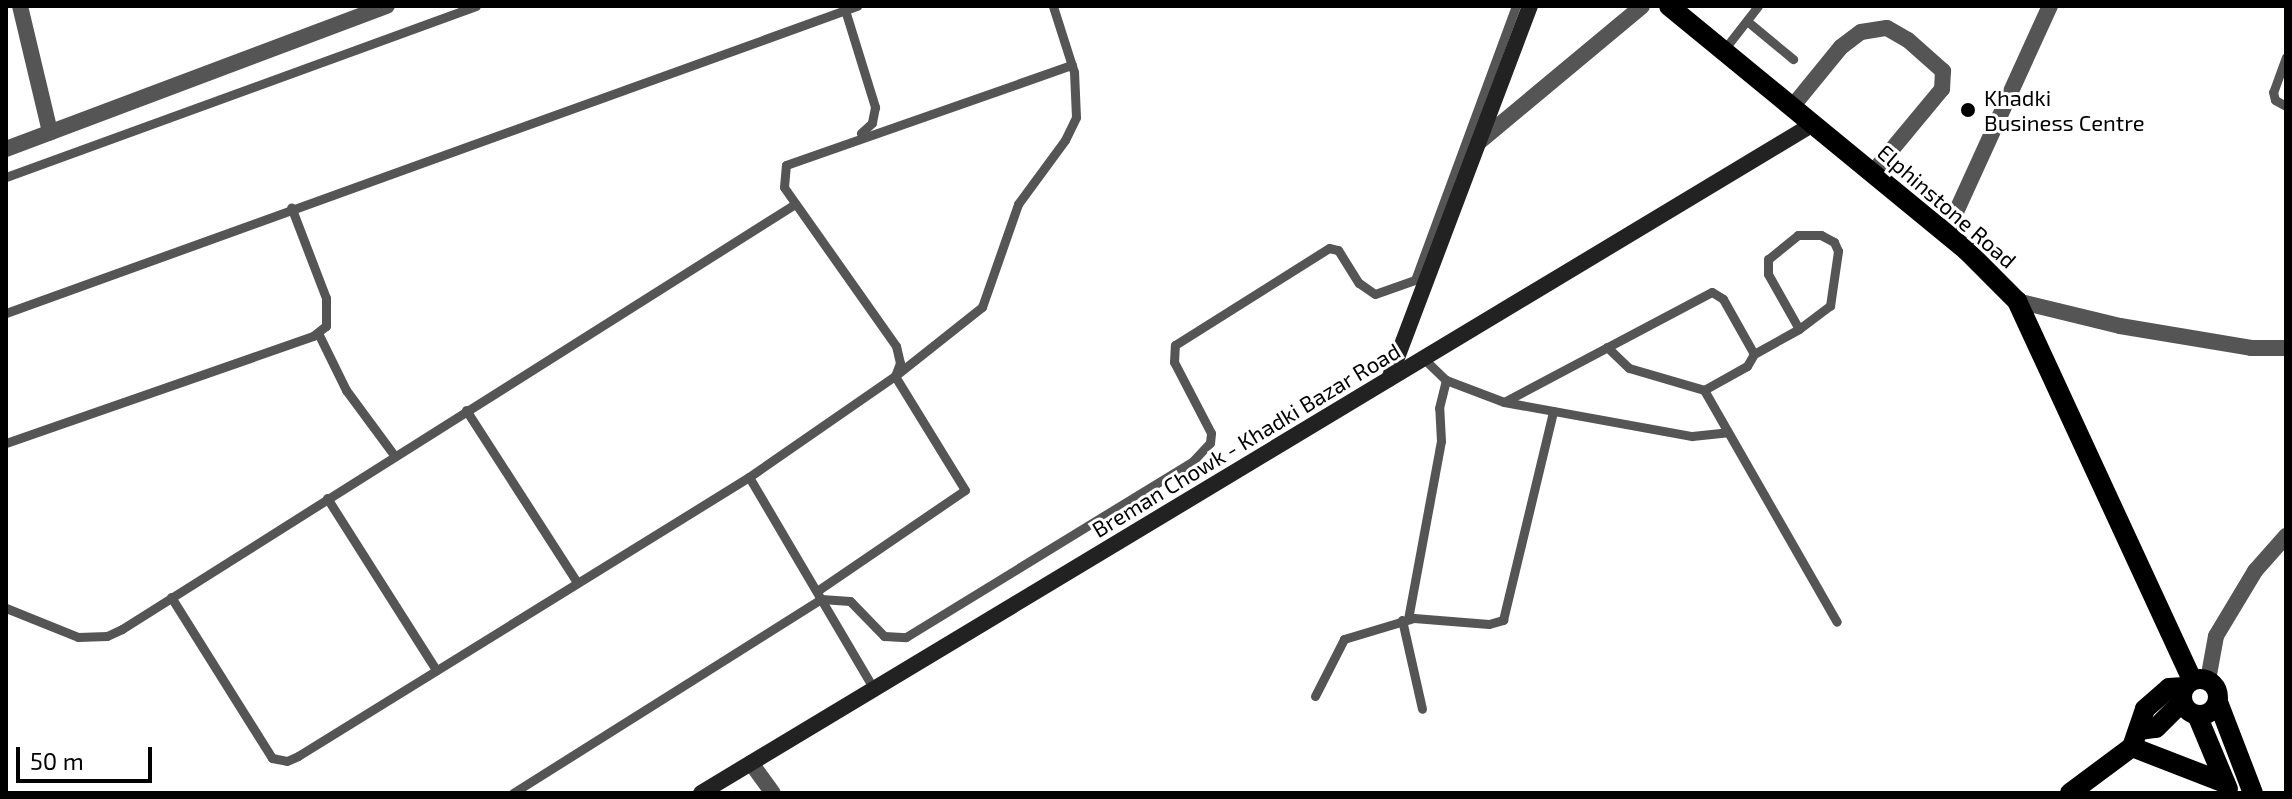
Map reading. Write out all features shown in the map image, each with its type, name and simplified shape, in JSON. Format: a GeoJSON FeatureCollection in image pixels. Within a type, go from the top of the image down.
{"type":"FeatureCollection","features":[{"type":"Feature","properties":{"kind":"main road"},"geometry":{"type":"LineString","coordinates":[[1389,379],[1530,6]]}},
{"type":"Feature","properties":{"kind":"main road","name":"Elphinstone Road"},"geometry":{"type":"LineString","coordinates":[[1669,6],[1873,172],[1946,234],[2017,301],[2193,693]]}},
{"type":"Feature","properties":{"kind":"main road","name":"Breman Chowk - Khadki Bazar Road"},"geometry":{"type":"LineString","coordinates":[[701,793],[1813,124]]}},
{"type":"Feature","properties":{"kind":"main road"},"geometry":{"type":"LineString","coordinates":[[2071,793],[2136,738],[2145,709],[2169,688],[2193,693],[2218,692],[2218,702],[2253,793]]}},
{"type":"Feature","properties":{"kind":"main road"},"geometry":{"type":"LineString","coordinates":[[2193,693],[2228,788]]}},
{"type":"Feature","properties":{"kind":"main road"},"geometry":{"type":"LineString","coordinates":[[2136,738],[2228,788]]}},
{"type":"Feature","properties":{"kind":"street"},"geometry":{"type":"LineString","coordinates":[[20,6],[50,132]]}},
{"type":"Feature","properties":{"kind":"street"},"geometry":{"type":"LineString","coordinates":[[6,149],[387,6]]}},
{"type":"Feature","properties":{"kind":"street"},"geometry":{"type":"LineString","coordinates":[[1479,142],[1642,6]]}},
{"type":"Feature","properties":{"kind":"street"},"geometry":{"type":"LineString","coordinates":[[1946,234],[2050,6]]}},
{"type":"Feature","properties":{"kind":"street"},"geometry":{"type":"LineString","coordinates":[[1792,107],[1841,47],[1861,32],[1887,28],[1908,40],[1943,71],[1942,89],[1873,172]]}},
{"type":"Feature","properties":{"kind":"street"},"geometry":{"type":"LineString","coordinates":[[2017,301],[2120,326],[2251,348],[2286,348]]}},
{"type":"Feature","properties":{"kind":"street"},"geometry":{"type":"LineString","coordinates":[[2193,693],[2216,636],[2255,571],[2286,536]]}},
{"type":"Feature","properties":{"kind":"street"},"geometry":{"type":"LineString","coordinates":[[751,763],[773,793]]}},
{"type":"Feature","properties":{"kind":"lane"},"geometry":{"type":"LineString","coordinates":[[6,177],[476,6]]}},
{"type":"Feature","properties":{"kind":"lane"},"geometry":{"type":"LineString","coordinates":[[6,313],[291,207],[857,6]]}},
{"type":"Feature","properties":{"kind":"lane"},"geometry":{"type":"LineString","coordinates":[[171,597],[272,758],[287,761],[749,477],[895,376],[982,307],[1018,204],[1065,140],[1076,117],[1072,65],[1053,6]]}},
{"type":"Feature","properties":{"kind":"lane"},"geometry":{"type":"LineString","coordinates":[[819,595],[850,601],[884,636],[906,637],[1204,453],[1211,433],[1171,353],[1183,339],[1329,248],[1338,250],[1359,283],[1375,294],[1415,280],[1516,6]]}},
{"type":"Feature","properties":{"kind":"lane"},"geometry":{"type":"LineString","coordinates":[[1723,51],[1758,6]]}},
{"type":"Feature","properties":{"kind":"lane"},"geometry":{"type":"LineString","coordinates":[[845,10],[875,107],[872,123],[859,136]]}},
{"type":"Feature","properties":{"kind":"lane"},"geometry":{"type":"LineString","coordinates":[[1747,21],[1793,59]]}},
{"type":"Feature","properties":{"kind":"lane"},"geometry":{"type":"LineString","coordinates":[[2286,57],[2273,92],[2275,100],[2286,106]]}},
{"type":"Feature","properties":{"kind":"lane"},"geometry":{"type":"LineString","coordinates":[[895,376],[900,363],[896,346],[784,187],[786,165],[859,136],[1072,65]]}},
{"type":"Feature","properties":{"kind":"lane"},"geometry":{"type":"LineString","coordinates":[[6,608],[92,638],[122,629],[795,204]]}},
{"type":"Feature","properties":{"kind":"lane"},"geometry":{"type":"LineString","coordinates":[[6,443],[318,333],[326,326],[326,298],[291,207]]}},
{"type":"Feature","properties":{"kind":"lane"},"geometry":{"type":"LineString","coordinates":[[1704,390],[1747,366],[1754,354],[1799,329],[1830,306],[1836,288],[1838,251],[1821,235],[1798,235],[1768,259],[1768,274],[1799,329]]}},
{"type":"Feature","properties":{"kind":"lane"},"geometry":{"type":"LineString","coordinates":[[1504,402],[1712,292],[1723,299],[1754,354]]}},
{"type":"Feature","properties":{"kind":"lane"},"geometry":{"type":"LineString","coordinates":[[318,333],[346,390],[394,455]]}},
{"type":"Feature","properties":{"kind":"lane"},"geometry":{"type":"LineString","coordinates":[[1607,347],[1629,368],[1704,390],[1837,622]]}},
{"type":"Feature","properties":{"kind":"lane"},"geometry":{"type":"LineString","coordinates":[[1423,358],[1446,380],[1504,402],[1692,436],[1728,432]]}},
{"type":"Feature","properties":{"kind":"lane"},"geometry":{"type":"LineString","coordinates":[[513,793],[819,595],[965,490],[895,376]]}},
{"type":"Feature","properties":{"kind":"lane"},"geometry":{"type":"LineString","coordinates":[[1422,709],[1405,619],[1441,441],[1439,408],[1446,380]]}},
{"type":"Feature","properties":{"kind":"lane"},"geometry":{"type":"LineString","coordinates":[[466,410],[577,582]]}},
{"type":"Feature","properties":{"kind":"lane"},"geometry":{"type":"LineString","coordinates":[[1315,696],[1344,639],[1405,619],[1489,624],[1503,620],[1553,411]]}},
{"type":"Feature","properties":{"kind":"lane"},"geometry":{"type":"LineString","coordinates":[[749,477],[874,689]]}},
{"type":"Feature","properties":{"kind":"lane"},"geometry":{"type":"LineString","coordinates":[[327,498],[436,670]]}},
{"type":"Feature","properties":{"kind":"place","name":"Khadki Business Centre"},"geometry":{"type":"Point","coordinates":[1968,110]}}]}
